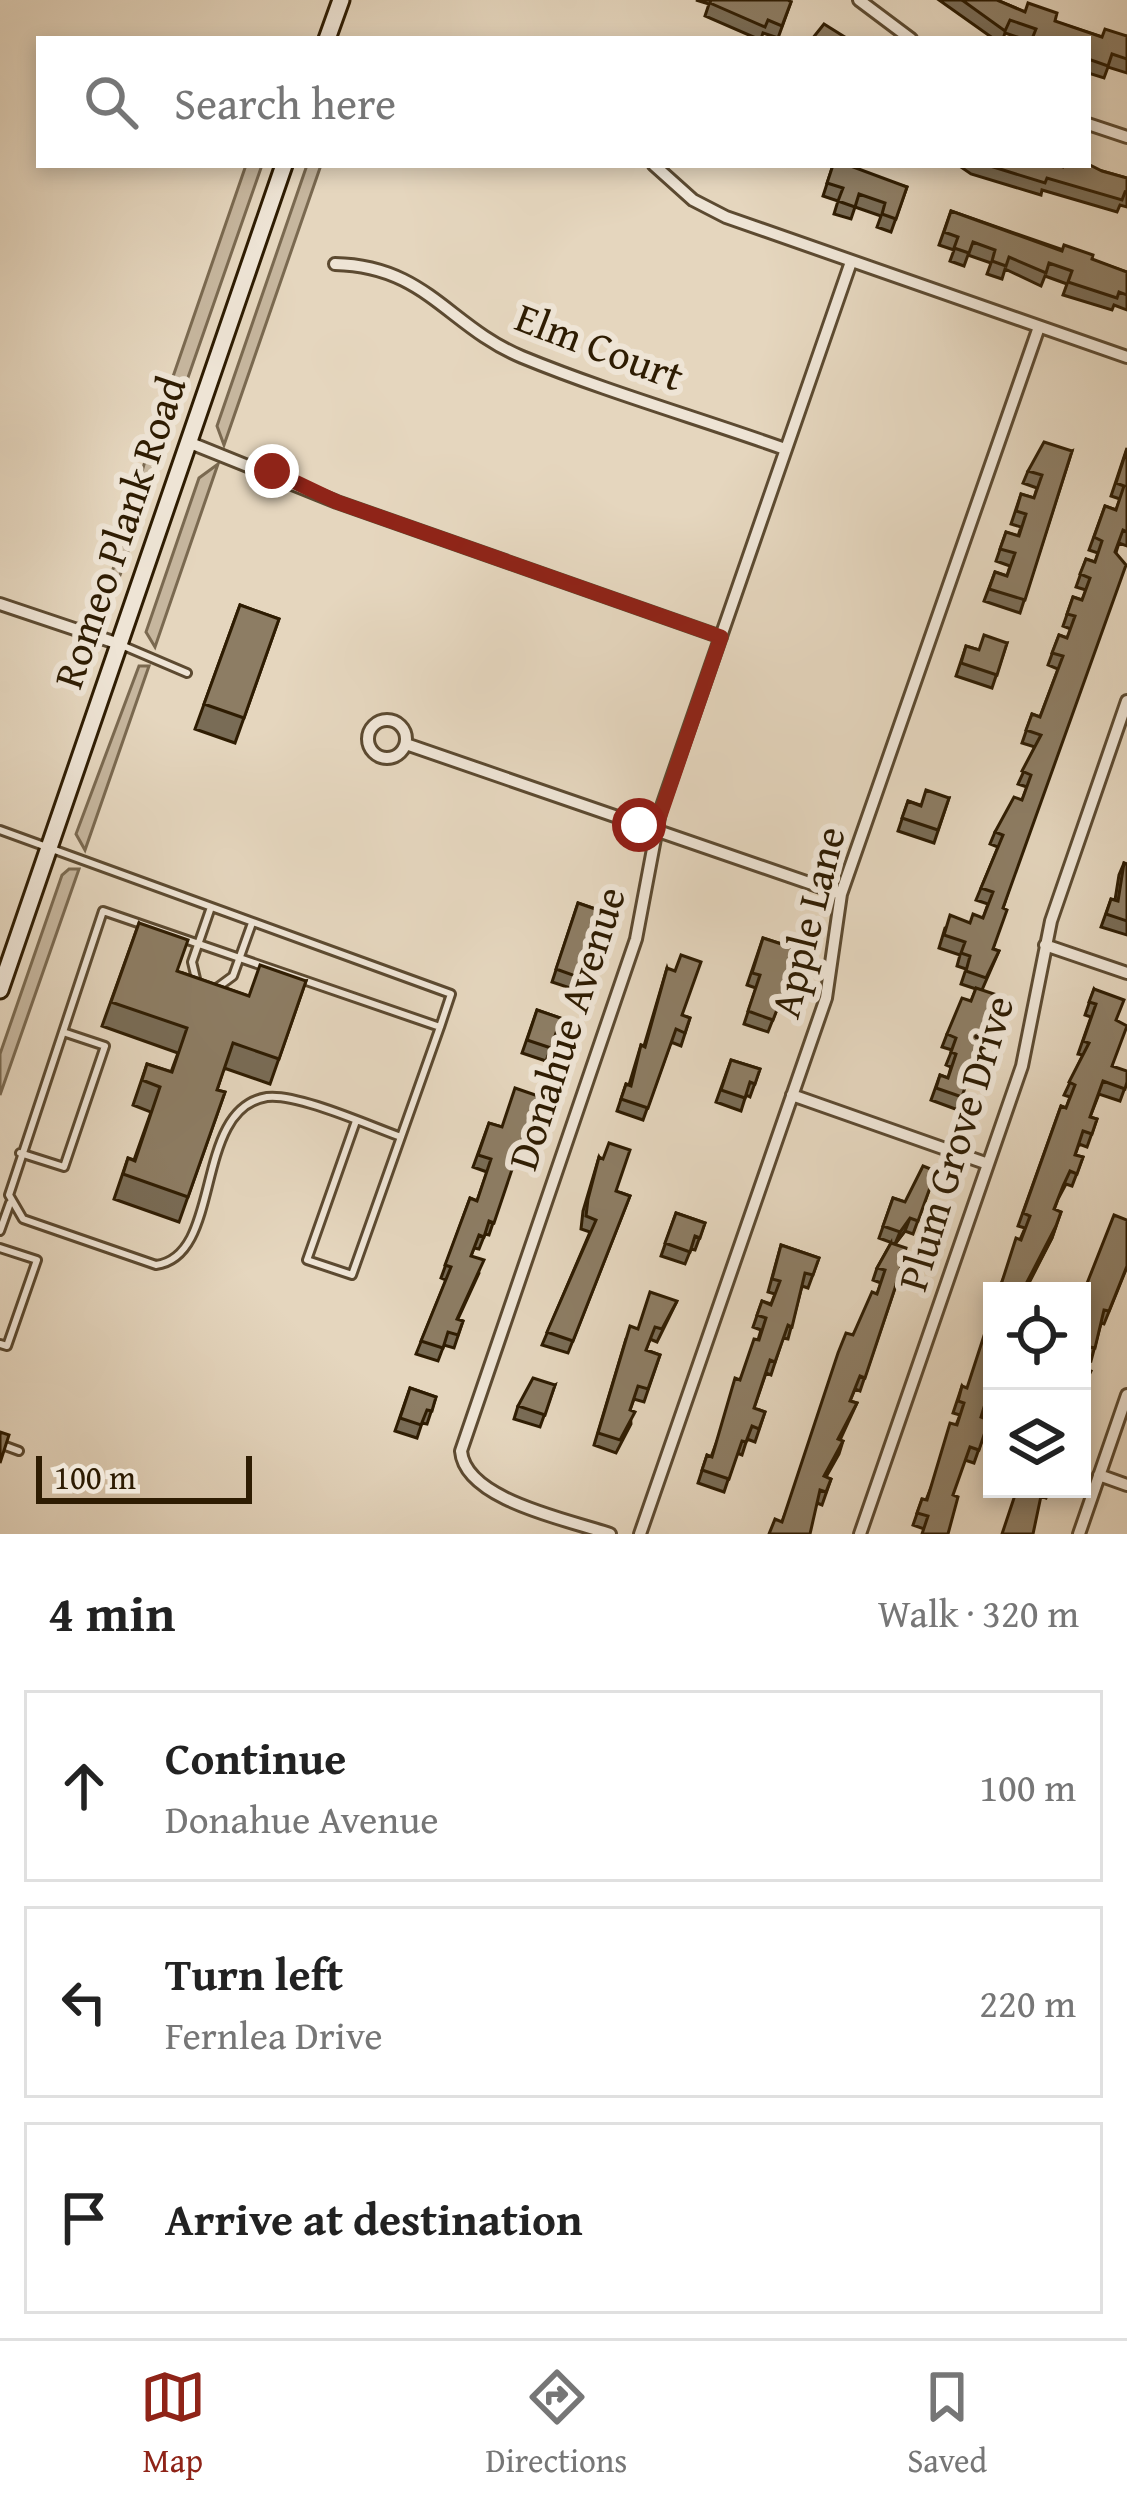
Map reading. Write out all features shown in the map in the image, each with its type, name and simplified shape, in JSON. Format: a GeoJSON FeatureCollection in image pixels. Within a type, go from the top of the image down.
{"type":"FeatureCollection","features":[{"type":"Feature","properties":{"kind":"main road"},"geometry":{"type":"LineString","coordinates":[[328,36],[341,0]]}},
{"type":"Feature","properties":{"kind":"main road","name":"Romeo Plank Road"},"geometry":{"type":"LineString","coordinates":[[0,990],[283,168]]}},
{"type":"Feature","properties":{"kind":"street"},"geometry":{"type":"LineString","coordinates":[[859,0],[907,36]]}},
{"type":"Feature","properties":{"kind":"street"},"geometry":{"type":"LineString","coordinates":[[1091,125],[1127,137]]}},
{"type":"Feature","properties":{"kind":"street"},"geometry":{"type":"LineString","coordinates":[[658,168],[707,209],[1127,357]]}},
{"type":"Feature","properties":{"kind":"street","name":"Donahue Avenue"},"geometry":{"type":"LineString","coordinates":[[610,1534],[494,1494],[466,1473],[463,1441],[642,920],[655,830],[851,262]]}},
{"type":"Feature","properties":{"kind":"street","name":"Elm Court"},"geometry":{"type":"LineString","coordinates":[[335,264],[371,267],[408,279],[519,356],[785,449]]}},
{"type":"Feature","properties":{"kind":"street","name":"Apple Lane"},"geometry":{"type":"LineString","coordinates":[[640,1534],[830,981],[841,894],[1039,327]]}},
{"type":"Feature","properties":{"kind":"street"},"geometry":{"type":"LineString","coordinates":[[188,442],[337,502],[721,637]]}},
{"type":"Feature","properties":{"kind":"street"},"geometry":{"type":"LineString","coordinates":[[0,604],[119,644]]}},
{"type":"Feature","properties":{"kind":"street","name":"Plum Grove Drive"},"geometry":{"type":"LineString","coordinates":[[860,1534],[1029,1041],[1045,945],[1127,701]]}},
{"type":"Feature","properties":{"kind":"street"},"geometry":{"type":"LineString","coordinates":[[406,744],[841,894]]}},
{"type":"Feature","properties":{"kind":"street"},"geometry":{"type":"LineString","coordinates":[[1045,945],[1127,973]]}},
{"type":"Feature","properties":{"kind":"street"},"geometry":{"type":"LineString","coordinates":[[792,1095],[988,1164]]}},
{"type":"Feature","properties":{"kind":"street"},"geometry":{"type":"LineString","coordinates":[[1079,1534],[1127,1394]]}},
{"type":"Feature","properties":{"kind":"street"},"geometry":{"type":"LineString","coordinates":[[1099,1475],[1127,1485]]}},
{"type":"Feature","properties":{"kind":"lane"},"geometry":{"type":"LineString","coordinates":[[119,644],[187,673]]}},
{"type":"Feature","properties":{"kind":"lane"},"geometry":{"type":"LineString","coordinates":[[0,830],[451,994],[352,1275],[307,1260],[356,1120]]}},
{"type":"Feature","properties":{"kind":"lane"},"geometry":{"type":"LineString","coordinates":[[211,908],[193,974],[205,989],[225,985],[251,923]]}},
{"type":"Feature","properties":{"kind":"lane"},"geometry":{"type":"LineString","coordinates":[[0,1232],[20,1153],[104,911],[440,1027]]}},
{"type":"Feature","properties":{"kind":"lane"},"geometry":{"type":"LineString","coordinates":[[20,1153],[64,1167],[85,1107],[105,1046],[62,1032]]}},
{"type":"Feature","properties":{"kind":"lane"},"geometry":{"type":"LineString","coordinates":[[11,1200],[23,1219],[156,1265],[170,1263],[188,1245],[227,1129],[249,1104],[280,1097],[401,1137]]}},
{"type":"Feature","properties":{"kind":"lane"},"geometry":{"type":"LineString","coordinates":[[0,1171],[13,1176]]}},
{"type":"Feature","properties":{"kind":"lane"},"geometry":{"type":"LineString","coordinates":[[0,1248],[37,1260],[7,1346],[0,1344]]}},
{"type":"Feature","properties":{"kind":"lane"},"geometry":{"type":"LineString","coordinates":[[0,1444],[19,1451]]}},
{"type":"Feature","properties":{"kind":"shaded area"},"geometry":{"type":"Polygon","coordinates":[[[245,168],[261,168],[184,389],[167,394],[245,168]]]}},
{"type":"Feature","properties":{"kind":"shaded area"},"geometry":{"type":"Polygon","coordinates":[[[306,168],[320,168],[224,445],[217,426],[306,168]]]}},
{"type":"Feature","properties":{"kind":"shaded area"},"geometry":{"type":"Polygon","coordinates":[[[148,451],[159,462],[118,581],[108,586],[148,451]]]}},
{"type":"Feature","properties":{"kind":"shaded area"},"geometry":{"type":"Polygon","coordinates":[[[218,464],[155,647],[146,632],[199,478],[218,464]]]}},
{"type":"Feature","properties":{"kind":"shaded area"},"geometry":{"type":"Polygon","coordinates":[[[139,666],[149,666],[85,850],[76,834],[139,666]]]}},
{"type":"Feature","properties":{"kind":"shaded area"},"geometry":{"type":"Polygon","coordinates":[[[79,869],[0,1095],[0,1054],[62,875],[79,869]]]}},
{"type":"Feature","properties":{"kind":"building"},"geometry":{"type":"Polygon","coordinates":[[[711,0],[791,2],[782,26],[768,20],[765,27],[711,0]]]}},
{"type":"Feature","properties":{"kind":"building"},"geometry":{"type":"Polygon","coordinates":[[[962,0],[997,0],[1025,12],[1028,3],[1057,13],[1055,21],[1102,37],[1105,29],[1127,36],[1127,59],[1112,54],[1108,66],[1091,60],[1091,36],[1033,36],[1036,29],[1010,20],[1005,31],[962,0]]]}},
{"type":"Feature","properties":{"kind":"building"},"geometry":{"type":"Polygon","coordinates":[[[824,24],[843,36],[814,36],[824,24]]]}},
{"type":"Feature","properties":{"kind":"building"},"geometry":{"type":"Polygon","coordinates":[[[1091,166],[1127,178],[1127,193],[1122,200],[1047,178],[1045,183],[997,168],[1091,166]]]}},
{"type":"Feature","properties":{"kind":"building"},"geometry":{"type":"Polygon","coordinates":[[[832,168],[856,168],[907,187],[896,219],[882,214],[885,203],[859,194],[855,207],[838,201],[843,188],[827,183],[832,168]]]}},
{"type":"Feature","properties":{"kind":"building"},"geometry":{"type":"Polygon","coordinates":[[[951,211],[1062,251],[1064,245],[1093,255],[1092,259],[1127,272],[1127,295],[1119,292],[1117,298],[1068,282],[1072,271],[1049,263],[1046,273],[1009,257],[1006,266],[992,261],[995,250],[973,242],[969,253],[954,248],[958,237],[944,232],[951,211]]]}},
{"type":"Feature","properties":{"kind":"building"},"geometry":{"type":"Polygon","coordinates":[[[1044,442],[1072,451],[1025,600],[989,589],[995,572],[1007,576],[1015,553],[1000,549],[1006,532],[1019,536],[1026,514],[1016,511],[1021,494],[1034,498],[1042,475],[1028,471],[1044,442]]]}},
{"type":"Feature","properties":{"kind":"building"},"geometry":{"type":"Polygon","coordinates":[[[1127,449],[1127,532],[1123,530],[1115,552],[1126,565],[1003,908],[1007,910],[993,949],[999,951],[986,978],[966,971],[970,956],[961,953],[965,942],[944,935],[950,915],[970,923],[973,914],[983,918],[993,892],[981,888],[1003,835],[995,832],[1014,797],[1022,800],[1031,775],[1022,771],[1041,735],[1026,730],[1032,714],[1040,717],[1063,656],[1052,653],[1059,635],[1067,638],[1075,616],[1067,614],[1073,597],[1082,600],[1090,578],[1080,574],[1086,559],[1095,562],[1102,541],[1094,537],[1105,506],[1116,510],[1124,486],[1116,483],[1127,449]]]}},
{"type":"Feature","properties":{"kind":"building"},"geometry":{"type":"Polygon","coordinates":[[[240,605],[279,619],[244,718],[204,704],[240,605]]]}},
{"type":"Feature","properties":{"kind":"building"},"geometry":{"type":"Polygon","coordinates":[[[984,635],[1007,643],[997,675],[961,663],[966,646],[979,650],[984,635]]]}},
{"type":"Feature","properties":{"kind":"building"},"geometry":{"type":"Polygon","coordinates":[[[926,790],[949,798],[938,830],[902,818],[908,801],[921,806],[926,790]]]}},
{"type":"Feature","properties":{"kind":"building"},"geometry":{"type":"Polygon","coordinates":[[[1124,863],[1127,921],[1106,914],[1111,899],[1118,901],[1124,863]]]}},
{"type":"Feature","properties":{"kind":"building"},"geometry":{"type":"Polygon","coordinates":[[[578,903],[604,912],[578,977],[556,969],[578,903]]]}},
{"type":"Feature","properties":{"kind":"building"},"geometry":{"type":"Polygon","coordinates":[[[139,923],[188,940],[177,971],[249,996],[260,965],[306,981],[279,1059],[233,1043],[217,1090],[225,1092],[188,1197],[123,1174],[128,1158],[135,1161],[160,1087],[142,1080],[147,1064],[172,1072],[187,1028],[111,1002],[139,923]]]}},
{"type":"Feature","properties":{"kind":"building"},"geometry":{"type":"Polygon","coordinates":[[[763,938],[800,950],[773,1020],[748,1011],[760,975],[752,973],[763,938]]]}},
{"type":"Feature","properties":{"kind":"building"},"geometry":{"type":"Polygon","coordinates":[[[681,955],[701,962],[682,1015],[690,1018],[685,1033],[676,1029],[648,1108],[621,1099],[626,1084],[631,1086],[641,1045],[645,1047],[667,968],[675,971],[681,955]]]}},
{"type":"Feature","properties":{"kind":"building"},"geometry":{"type":"Polygon","coordinates":[[[976,988],[994,994],[962,1097],[936,1088],[940,1075],[948,1078],[956,1054],[951,1052],[956,1038],[947,1034],[962,998],[971,1001],[976,988]]]}},
{"type":"Feature","properties":{"kind":"building"},"geometry":{"type":"Polygon","coordinates":[[[1094,989],[1124,1000],[1116,1020],[1127,1026],[1112,1066],[1127,1071],[1125,1089],[1103,1081],[1090,1117],[1097,1119],[1092,1134],[1083,1131],[1075,1155],[1083,1157],[1077,1174],[1070,1171],[1054,1209],[1061,1212],[1056,1226],[1027,1282],[1002,1282],[1016,1238],[1021,1240],[1030,1216],[1023,1213],[1061,1106],[1066,1108],[1075,1085],[1069,1082],[1089,1043],[1083,1041],[1096,1004],[1089,1002],[1094,989]]]}},
{"type":"Feature","properties":{"kind":"building"},"geometry":{"type":"Polygon","coordinates":[[[537,1010],[566,1020],[551,1048],[527,1040],[537,1010]]]}},
{"type":"Feature","properties":{"kind":"building"},"geometry":{"type":"Polygon","coordinates":[[[731,1060],[760,1069],[745,1098],[721,1090],[731,1060]]]}},
{"type":"Feature","properties":{"kind":"building"},"geometry":{"type":"Polygon","coordinates":[[[515,1088],[541,1097],[536,1111],[532,1110],[494,1223],[489,1221],[484,1237],[479,1235],[471,1256],[484,1260],[457,1319],[463,1321],[458,1335],[448,1332],[443,1348],[421,1341],[451,1267],[445,1265],[470,1198],[477,1201],[491,1159],[478,1155],[489,1123],[502,1127],[515,1088]]]}},
{"type":"Feature","properties":{"kind":"building"},"geometry":{"type":"Polygon","coordinates":[[[609,1143],[630,1150],[616,1191],[630,1196],[573,1341],[547,1332],[596,1220],[586,1216],[588,1199],[599,1157],[603,1159],[609,1143]]]}},
{"type":"Feature","properties":{"kind":"building"},"geometry":{"type":"Polygon","coordinates":[[[923,1166],[936,1171],[918,1221],[910,1218],[900,1232],[883,1226],[893,1198],[905,1202],[923,1166]]]}},
{"type":"Feature","properties":{"kind":"building"},"geometry":{"type":"Polygon","coordinates":[[[676,1213],[705,1223],[690,1252],[665,1243],[676,1213]]]}},
{"type":"Feature","properties":{"kind":"building"},"geometry":{"type":"Polygon","coordinates":[[[1114,1215],[1127,1220],[1127,1266],[1109,1311],[1104,1310],[1095,1348],[1091,1347],[1088,1282],[1114,1215]]]}},
{"type":"Feature","properties":{"kind":"building"},"geometry":{"type":"Polygon","coordinates":[[[891,1243],[906,1248],[895,1288],[865,1378],[860,1376],[850,1401],[857,1403],[838,1439],[843,1441],[824,1476],[831,1479],[826,1492],[820,1490],[810,1534],[769,1534],[775,1519],[782,1522],[838,1353],[846,1333],[853,1335],[872,1292],[877,1294],[885,1270],[877,1268],[891,1243]]]}},
{"type":"Feature","properties":{"kind":"building"},"geometry":{"type":"Polygon","coordinates":[[[781,1245],[819,1258],[813,1275],[805,1273],[792,1327],[788,1325],[775,1362],[770,1360],[754,1408],[765,1412],[759,1429],[752,1426],[746,1442],[742,1441],[729,1479],[702,1470],[707,1455],[712,1457],[735,1378],[740,1380],[754,1339],[759,1340],[766,1318],[757,1315],[762,1301],[771,1305],[780,1281],[772,1279],[781,1245]]]}},
{"type":"Feature","properties":{"kind":"building"},"geometry":{"type":"Polygon","coordinates":[[[650,1292],[677,1301],[662,1329],[655,1327],[646,1350],[660,1355],[648,1389],[638,1386],[630,1410],[635,1412],[620,1440],[598,1433],[630,1326],[638,1329],[650,1292]]]}},
{"type":"Feature","properties":{"kind":"building"},"geometry":{"type":"Polygon","coordinates":[[[983,1339],[983,1438],[979,1450],[970,1447],[953,1495],[958,1497],[948,1534],[922,1534],[928,1516],[917,1513],[922,1499],[927,1500],[950,1423],[957,1425],[964,1403],[958,1401],[962,1386],[967,1388],[983,1339]]]}},
{"type":"Feature","properties":{"kind":"building"},"geometry":{"type":"Polygon","coordinates":[[[533,1378],[555,1385],[545,1415],[518,1406],[533,1378]]]}},
{"type":"Feature","properties":{"kind":"building"},"geometry":{"type":"Polygon","coordinates":[[[410,1388],[436,1397],[421,1425],[400,1418],[410,1388]]]}},
{"type":"Feature","properties":{"kind":"building"},"geometry":{"type":"Polygon","coordinates":[[[0,1432],[9,1435],[0,1463],[0,1432]]]}},
{"type":"Feature","properties":{"kind":"building"},"geometry":{"type":"Polygon","coordinates":[[[1014,1498],[1041,1498],[1033,1534],[1002,1534],[1014,1498]]]}},
{"type":"Feature","properties":{"kind":"route"},"geometry":{"type":"LineString","coordinates":[[272,471],[337,502],[721,637],[655,830],[639,825]]}}]}
